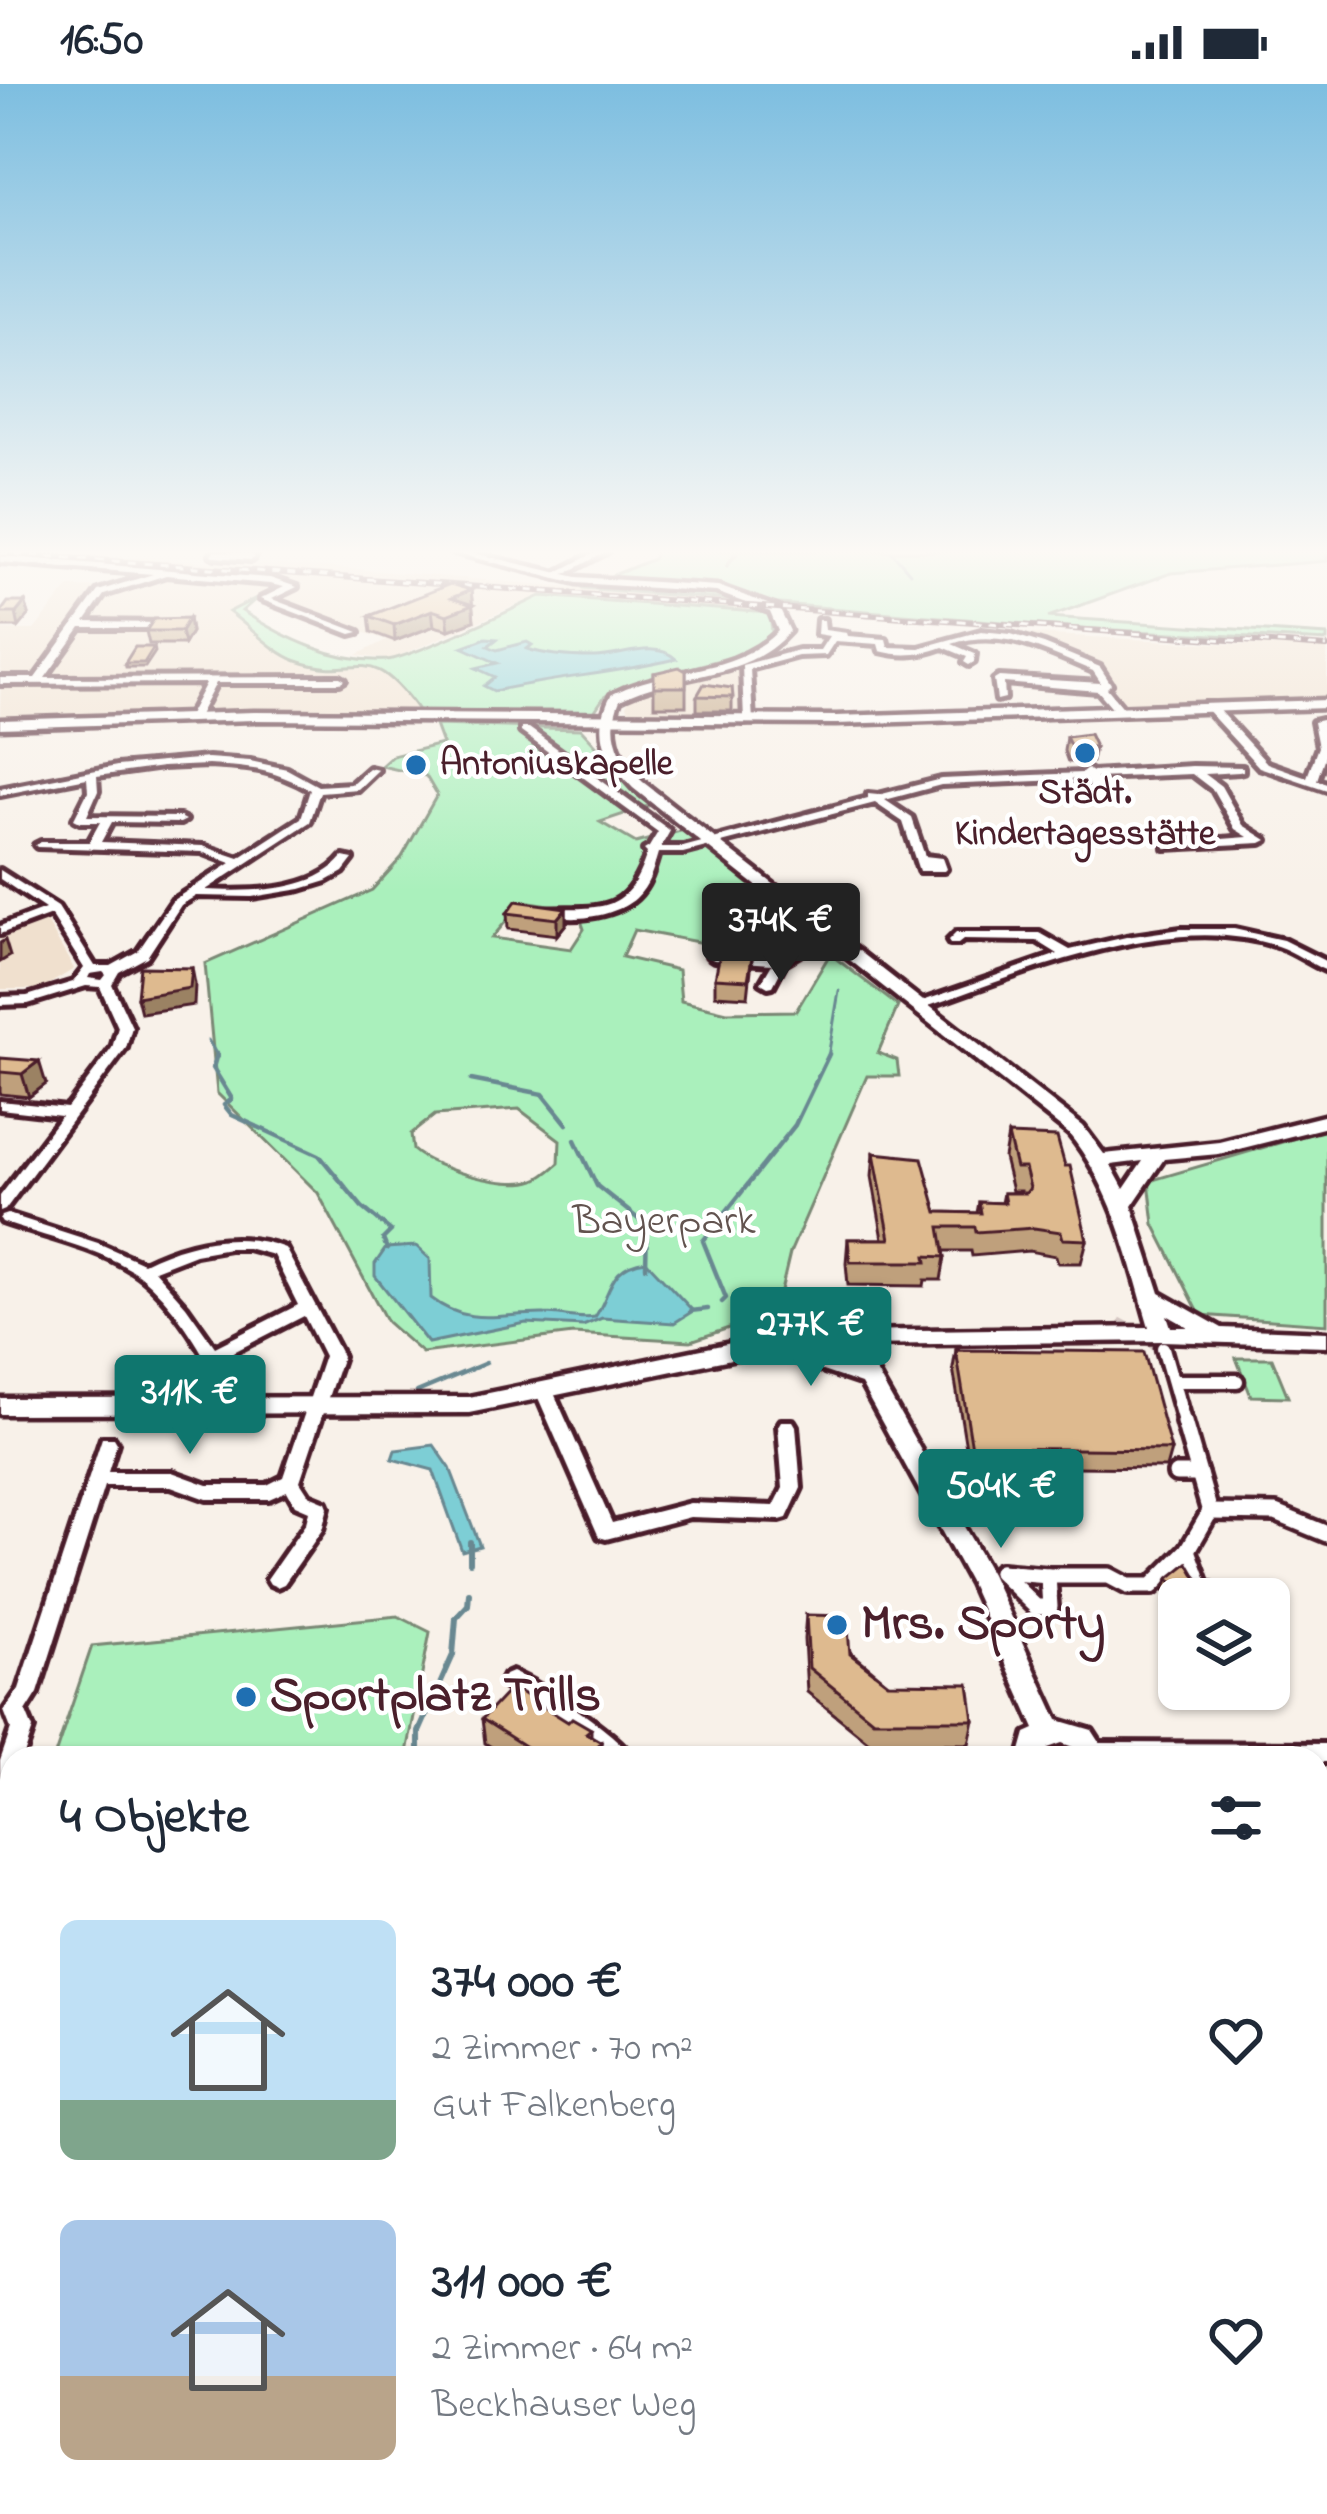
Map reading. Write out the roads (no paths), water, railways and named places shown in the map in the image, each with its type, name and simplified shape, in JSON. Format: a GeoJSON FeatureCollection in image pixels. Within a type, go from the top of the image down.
{"type":"FeatureCollection","features":[{"type":"Feature","properties":{"kind":"street"},"geometry":{"type":"LineString","coordinates":[[41,676],[50,664]]}},
{"type":"Feature","properties":{"kind":"street"},"geometry":{"type":"LineString","coordinates":[[719,664],[625,691],[612,702],[608,720],[611,751],[627,775],[1042,1099],[1101,1160],[1123,1205],[1210,1512],[1188,1550],[1152,1586],[1128,1586],[1109,1576],[1048,1576]]}},
{"type":"Feature","properties":{"kind":"street"},"geometry":{"type":"LineString","coordinates":[[748,721],[745,667],[755,664]]}},
{"type":"Feature","properties":{"kind":"street"},"geometry":{"type":"LineString","coordinates":[[1000,698],[999,680],[1101,688],[1106,684],[1097,669],[1085,664]]}},
{"type":"Feature","properties":{"kind":"street"},"geometry":{"type":"LineString","coordinates":[[0,680],[41,676],[175,682],[340,680]]}},
{"type":"Feature","properties":{"kind":"street"},"geometry":{"type":"LineString","coordinates":[[194,717],[212,682]]}},
{"type":"Feature","properties":{"kind":"street"},"geometry":{"type":"LineString","coordinates":[[1101,688],[1120,710]]}},
{"type":"Feature","properties":{"kind":"street"},"geometry":{"type":"LineString","coordinates":[[0,724],[194,717],[748,721],[1327,704]]}},
{"type":"Feature","properties":{"kind":"street"},"geometry":{"type":"LineString","coordinates":[[1209,706],[1263,765],[1327,787]]}},
{"type":"Feature","properties":{"kind":"street"},"geometry":{"type":"LineString","coordinates":[[1310,783],[1323,747],[1318,722]]}},
{"type":"Feature","properties":{"kind":"street"},"geometry":{"type":"LineString","coordinates":[[521,909],[574,916],[618,903],[642,885],[650,850],[664,831],[525,730]]}},
{"type":"Feature","properties":{"kind":"street"},"geometry":{"type":"LineString","coordinates":[[0,793],[163,765],[240,765],[286,772],[316,789],[354,787],[373,770]]}},
{"type":"Feature","properties":{"kind":"street"},"geometry":{"type":"LineString","coordinates":[[1192,768],[1217,788],[1239,827],[1259,837]]}},
{"type":"Feature","properties":{"kind":"street"},"geometry":{"type":"LineString","coordinates":[[650,850],[682,850],[872,796],[952,780],[1239,769]]}},
{"type":"Feature","properties":{"kind":"street"},"geometry":{"type":"LineString","coordinates":[[1087,772],[1101,797]]}},
{"type":"Feature","properties":{"kind":"street"},"geometry":{"type":"LineString","coordinates":[[92,776],[93,790],[80,819],[180,820]]}},
{"type":"Feature","properties":{"kind":"street"},"geometry":{"type":"LineString","coordinates":[[0,1001],[28,1000],[109,978],[143,954],[166,915],[194,892],[306,820],[316,789]]}},
{"type":"Feature","properties":{"kind":"street"},"geometry":{"type":"LineString","coordinates":[[872,796],[908,820],[920,860]]}},
{"type":"Feature","properties":{"kind":"street"},"geometry":{"type":"LineString","coordinates":[[93,845],[108,819]]}},
{"type":"Feature","properties":{"kind":"street"},"geometry":{"type":"LineString","coordinates":[[1169,846],[1274,837]]}},
{"type":"Feature","properties":{"kind":"street"},"geometry":{"type":"LineString","coordinates":[[41,845],[202,849],[240,862]]}},
{"type":"Feature","properties":{"kind":"street"},"geometry":{"type":"LineString","coordinates":[[194,892],[221,897],[264,893],[336,872],[346,859]]}},
{"type":"Feature","properties":{"kind":"street"},"geometry":{"type":"LineString","coordinates":[[0,874],[54,910],[91,969],[109,978],[122,1015],[122,1038],[114,1058],[4,1213],[142,1269],[213,1355],[233,1391],[232,1404]]}},
{"type":"Feature","properties":{"kind":"street"},"geometry":{"type":"LineString","coordinates":[[0,930],[54,910]]}},
{"type":"Feature","properties":{"kind":"street"},"geometry":{"type":"LineString","coordinates":[[769,983],[780,961],[806,946],[804,929],[817,923]]}},
{"type":"Feature","properties":{"kind":"street"},"geometry":{"type":"LineString","coordinates":[[954,941],[960,936],[1033,936],[1069,955]]}},
{"type":"Feature","properties":{"kind":"street"},"geometry":{"type":"LineString","coordinates":[[921,1004],[1136,936],[1256,936],[1288,942],[1327,967]]}},
{"type":"Feature","properties":{"kind":"street"},"geometry":{"type":"LineString","coordinates":[[714,956],[780,961]]}},
{"type":"Feature","properties":{"kind":"street"},"geometry":{"type":"LineString","coordinates":[[81,984],[79,976],[91,969]]}},
{"type":"Feature","properties":{"kind":"street"},"geometry":{"type":"LineString","coordinates":[[0,1105],[72,1113]]}},
{"type":"Feature","properties":{"kind":"street"},"geometry":{"type":"LineString","coordinates":[[1101,1160],[1219,1148],[1327,1121]]}},
{"type":"Feature","properties":{"kind":"street"},"geometry":{"type":"LineString","coordinates":[[1123,1205],[1156,1157]]}},
{"type":"Feature","properties":{"kind":"street"},"geometry":{"type":"LineString","coordinates":[[98,1479],[172,1479],[207,1492],[268,1492],[291,1481],[320,1406],[333,1356],[279,1252],[267,1245],[214,1245],[142,1269]]}},
{"type":"Feature","properties":{"kind":"street"},"geometry":{"type":"LineString","coordinates":[[1150,1296],[1218,1335]]}},
{"type":"Feature","properties":{"kind":"street"},"geometry":{"type":"LineString","coordinates":[[213,1355],[306,1308]]}},
{"type":"Feature","properties":{"kind":"street"},"geometry":{"type":"LineString","coordinates":[[0,1406],[469,1405],[771,1346],[846,1338],[1162,1341],[1218,1335],[1327,1340]]}},
{"type":"Feature","properties":{"kind":"street"},"geometry":{"type":"LineString","coordinates":[[869,1379],[866,1356],[875,1337]]}},
{"type":"Feature","properties":{"kind":"street"},"geometry":{"type":"LineString","coordinates":[[846,1338],[982,1581],[1050,1732]]}},
{"type":"Feature","properties":{"kind":"street"},"geometry":{"type":"LineString","coordinates":[[771,1346],[869,1379]]}},
{"type":"Feature","properties":{"kind":"street"},"geometry":{"type":"LineString","coordinates":[[1173,1381],[1237,1381]]}},
{"type":"Feature","properties":{"kind":"street"},"geometry":{"type":"LineString","coordinates":[[545,1393],[606,1532],[690,1510],[780,1513],[792,1488],[787,1426]]}},
{"type":"Feature","properties":{"kind":"street"},"geometry":{"type":"LineString","coordinates":[[16,1746],[22,1729],[7,1712],[28,1693],[108,1443]]}},
{"type":"Feature","properties":{"kind":"street"},"geometry":{"type":"LineString","coordinates":[[1176,1474],[1199,1474]]}},
{"type":"Feature","properties":{"kind":"street"},"geometry":{"type":"LineString","coordinates":[[278,1579],[315,1525],[319,1507],[302,1500],[291,1481]]}},
{"type":"Feature","properties":{"kind":"street"},"geometry":{"type":"LineString","coordinates":[[1210,1512],[1276,1513],[1326,1532]]}},
{"type":"Feature","properties":{"kind":"street"},"geometry":{"type":"LineString","coordinates":[[1188,1550],[1198,1578]]}},
{"type":"Feature","properties":{"kind":"street"},"geometry":{"type":"LineString","coordinates":[[512,1681],[609,1746]]}},
{"type":"Feature","properties":{"kind":"street"},"geometry":{"type":"LineString","coordinates":[[1035,1746],[1050,1732],[1072,1733],[1086,1746]]}},
{"type":"Feature","properties":{"kind":"water"},"geometry":{"type":"Polygon","coordinates":[[[648,664],[494,691],[484,686],[495,677],[476,668],[648,664]]]}},
{"type":"Feature","properties":{"kind":"water"},"geometry":{"type":"Polygon","coordinates":[[[416,1246],[430,1259],[431,1298],[459,1313],[595,1317],[618,1274],[646,1261],[693,1311],[674,1323],[602,1318],[583,1326],[526,1323],[428,1343],[375,1276],[375,1264],[386,1248],[416,1246]]]}},
{"type":"Feature","properties":{"kind":"water"},"geometry":{"type":"Polygon","coordinates":[[[434,1445],[450,1468],[480,1546],[462,1551],[433,1470],[392,1459],[395,1450],[434,1445]]]}},
{"type":"Feature","properties":{"kind":"waterway"},"geometry":{"type":"LineString","coordinates":[[828,1056],[839,991]]}},
{"type":"Feature","properties":{"kind":"waterway"},"geometry":{"type":"LineString","coordinates":[[208,1040],[217,1055]]}},
{"type":"Feature","properties":{"kind":"waterway"},"geometry":{"type":"LineString","coordinates":[[217,1055],[213,1068],[232,1099],[224,1105],[232,1115],[319,1155],[362,1207],[391,1231],[383,1239],[387,1249]]}},
{"type":"Feature","properties":{"kind":"waterway"},"geometry":{"type":"LineString","coordinates":[[722,1302],[726,1298],[703,1241],[795,1125],[828,1056]]}},
{"type":"Feature","properties":{"kind":"waterway"},"geometry":{"type":"LineString","coordinates":[[471,1080],[543,1094],[567,1124]]}},
{"type":"Feature","properties":{"kind":"waterway"},"geometry":{"type":"LineString","coordinates":[[575,1140],[597,1186],[647,1226],[646,1267]]}},
{"type":"Feature","properties":{"kind":"waterway"},"geometry":{"type":"LineString","coordinates":[[690,1311],[708,1309]]}},
{"type":"Feature","properties":{"kind":"waterway"},"geometry":{"type":"LineString","coordinates":[[417,1392],[486,1363]]}},
{"type":"Feature","properties":{"kind":"waterway"},"geometry":{"type":"LineString","coordinates":[[470,1542],[470,1562]]}},
{"type":"Feature","properties":{"kind":"waterway"},"geometry":{"type":"LineString","coordinates":[[419,1746],[419,1732],[453,1655],[456,1618],[468,1605],[469,1593]]}},
{"type":"Feature","properties":{"kind":"tunnel"},"geometry":{"type":"LineString","coordinates":[[1118,1323],[1163,1348],[1189,1313]]}},
{"type":"Feature","properties":{"kind":"place","name":"Städt. Kindertagesstätte"},"geometry":{"type":"Point","coordinates":[1085,753]}},
{"type":"Feature","properties":{"kind":"place","name":"Antoniuskapelle"},"geometry":{"type":"Point","coordinates":[416,765]}},
{"type":"Feature","properties":{"kind":"place","name":"Mrs. Sporty"},"geometry":{"type":"Point","coordinates":[837,1625]}},
{"type":"Feature","properties":{"kind":"place","name":"Sportplatz Trills"},"geometry":{"type":"Point","coordinates":[246,1697]}},
{"type":"Feature","properties":{"kind":"park label","name":"Bayerpark"},"geometry":{"type":"Point","coordinates":[664,1222]}}]}
